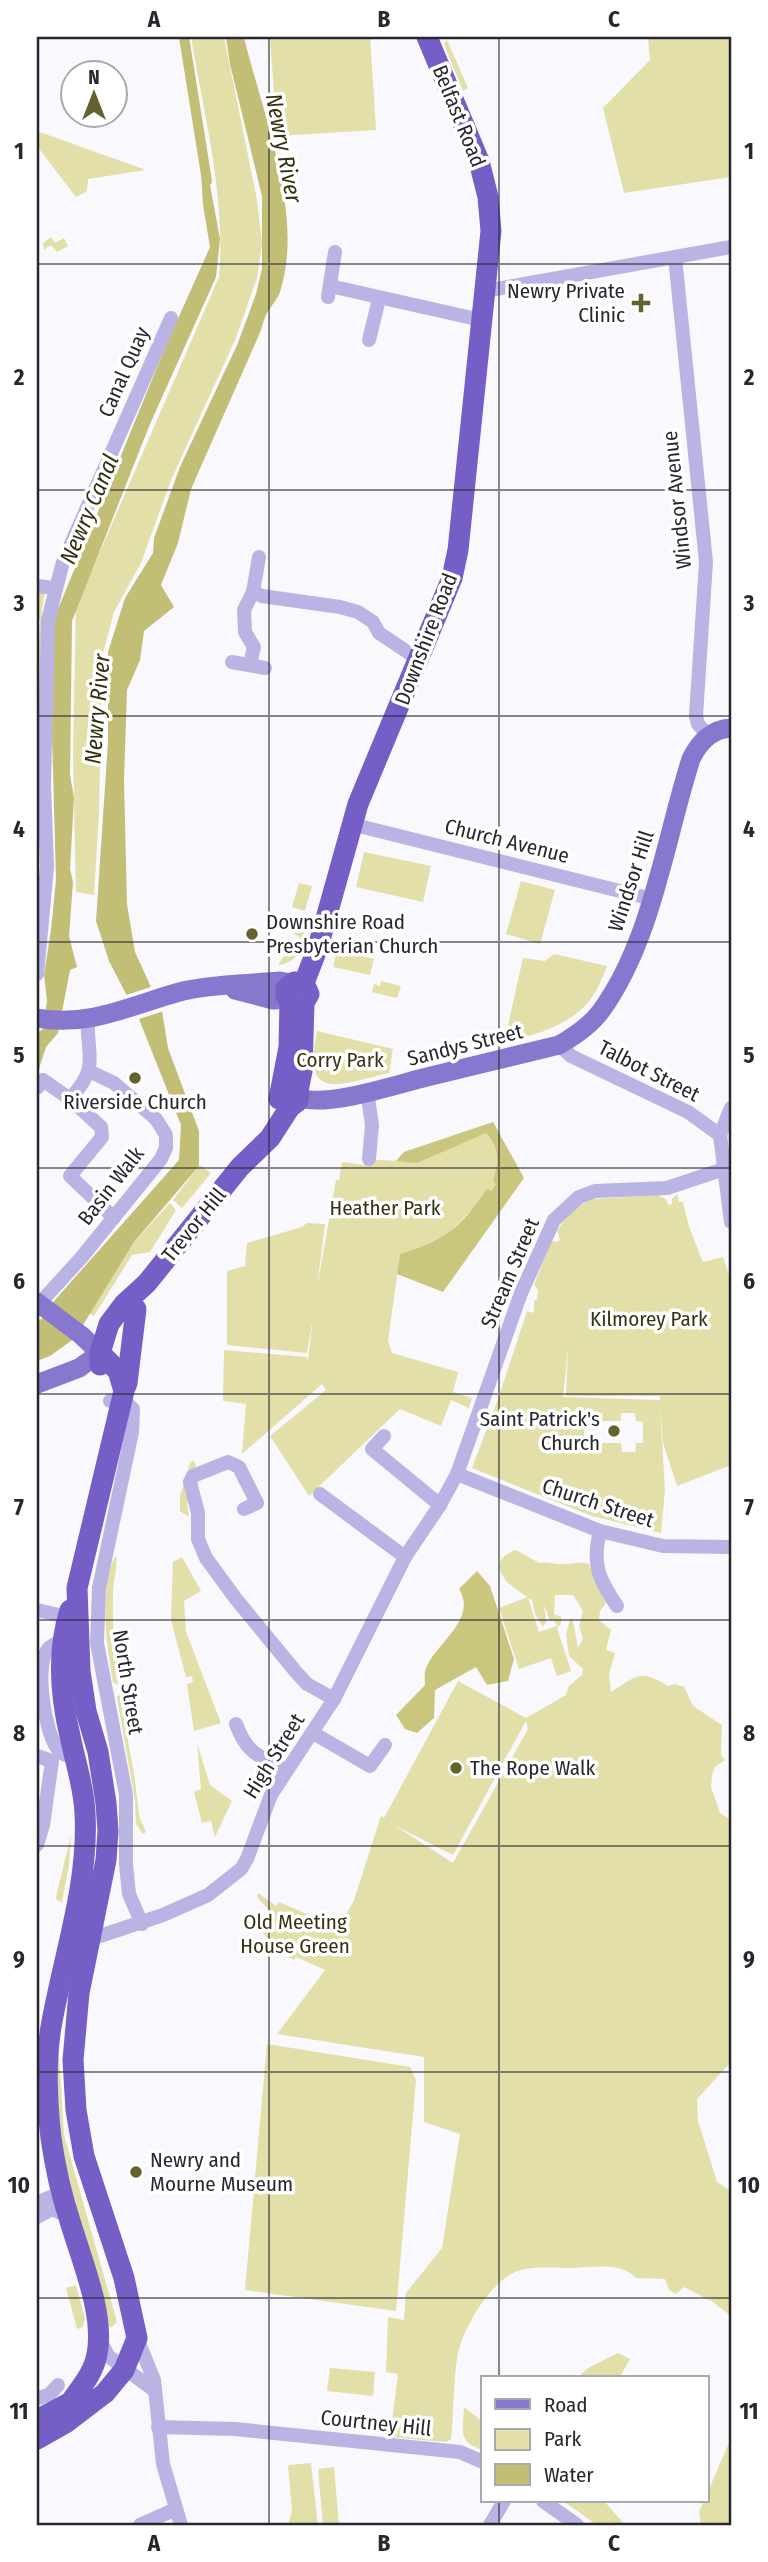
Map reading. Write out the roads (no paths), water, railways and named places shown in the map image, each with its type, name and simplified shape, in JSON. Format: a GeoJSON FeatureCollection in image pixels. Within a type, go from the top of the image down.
{"type":"FeatureCollection","features":[{"type":"Feature","properties":{"kind":"highway","name":"Belfast Road"},"geometry":{"type":"LineString","coordinates":[[427,37],[479,161],[488,197]]}},
{"type":"Feature","properties":{"kind":"highway","name":"Downshire Road"},"geometry":{"type":"LineString","coordinates":[[289,1097],[289,1047],[295,994],[318,947],[351,824],[369,776],[452,579],[458,550],[491,243],[488,197]]}},
{"type":"Feature","properties":{"kind":"highway","name":"Trevor Hill"},"geometry":{"type":"LineString","coordinates":[[101,1350],[109,1324],[124,1304],[147,1283],[240,1167],[270,1138],[289,1097]]}},
{"type":"Feature","properties":{"kind":"highway","name":"Trevor Hill"},"geometry":{"type":"LineString","coordinates":[[101,1350],[118,1338],[136,1309],[147,1283]]}},
{"type":"Feature","properties":{"kind":"highway"},"geometry":{"type":"LineString","coordinates":[[37,2435],[65,2392],[86,2382],[95,2361],[99,2333],[97,2315],[60,2188],[51,2136],[48,2077],[58,1991],[81,1935],[106,1860],[106,1803],[98,1752],[86,1711],[73,1618],[77,1588],[119,1397],[127,1383],[136,1309]]}},
{"type":"Feature","properties":{"kind":"highway"},"geometry":{"type":"LineString","coordinates":[[101,1350],[100,1364],[119,1397]]}},
{"type":"Feature","properties":{"kind":"highway"},"geometry":{"type":"LineString","coordinates":[[37,2435],[67,2422],[105,2393],[130,2349],[124,2278],[85,2155],[76,2110],[74,2034],[79,1993],[85,1826],[83,1794],[64,1757],[62,1691],[62,1640],[73,1618]]}},
{"type":"Feature","properties":{"kind":"highway"},"geometry":{"type":"LineString","coordinates":[[99,2333],[120,2333],[130,2349]]}},
{"type":"Feature","properties":{"kind":"highway"},"geometry":{"type":"LineString","coordinates":[[65,2392],[94,2388],[107,2367],[130,2349]]}},
{"type":"Feature","properties":{"kind":"main road"},"geometry":{"type":"LineString","coordinates":[[708,736],[731,729]]}},
{"type":"Feature","properties":{"kind":"main road","name":"Windsor Hill"},"geometry":{"type":"LineString","coordinates":[[559,1045],[583,1031],[600,1013],[620,979],[652,899],[691,759],[708,736]]}},
{"type":"Feature","properties":{"kind":"main road"},"geometry":{"type":"LineString","coordinates":[[47,1019],[88,1020],[184,991],[221,986],[273,1000],[295,994]]}},
{"type":"Feature","properties":{"kind":"main road","name":"Sandys Street"},"geometry":{"type":"LineString","coordinates":[[289,1097],[326,1100],[559,1045]]}},
{"type":"Feature","properties":{"kind":"main road"},"geometry":{"type":"LineString","coordinates":[[37,1384],[79,1368],[101,1350],[40,1305]]}},
{"type":"Feature","properties":{"kind":"street"},"geometry":{"type":"LineString","coordinates":[[485,291],[731,247]]}},
{"type":"Feature","properties":{"kind":"street"},"geometry":{"type":"LineString","coordinates":[[335,252],[329,292],[379,299],[481,320]]}},
{"type":"Feature","properties":{"kind":"street","name":"Windsor Avenue"},"geometry":{"type":"LineString","coordinates":[[675,257],[706,562],[696,716],[698,724],[708,736]]}},
{"type":"Feature","properties":{"kind":"street"},"geometry":{"type":"LineString","coordinates":[[369,340],[379,299]]}},
{"type":"Feature","properties":{"kind":"street","name":"Canal Quay"},"geometry":{"type":"LineString","coordinates":[[37,975],[47,867],[41,741],[48,620],[63,562],[171,318]]}},
{"type":"Feature","properties":{"kind":"street"},"geometry":{"type":"LineString","coordinates":[[250,665],[254,647],[245,632],[244,610],[253,592],[259,557]]}},
{"type":"Feature","properties":{"kind":"street"},"geometry":{"type":"LineString","coordinates":[[37,586],[55,588]]}},
{"type":"Feature","properties":{"kind":"street"},"geometry":{"type":"LineString","coordinates":[[253,592],[262,596],[358,612],[373,622],[380,633],[418,659]]}},
{"type":"Feature","properties":{"kind":"street"},"geometry":{"type":"LineString","coordinates":[[232,662],[265,668]]}},
{"type":"Feature","properties":{"kind":"street","name":"Church Avenue"},"geometry":{"type":"LineString","coordinates":[[351,824],[652,899]]}},
{"type":"Feature","properties":{"kind":"street"},"geometry":{"type":"LineString","coordinates":[[70,1099],[89,1071],[91,1056],[88,1020]]}},
{"type":"Feature","properties":{"kind":"street","name":"Talbot Street"},"geometry":{"type":"LineString","coordinates":[[559,1045],[571,1056],[688,1112],[720,1135]]}},
{"type":"Feature","properties":{"kind":"street","name":"Basin Walk"},"geometry":{"type":"LineString","coordinates":[[40,1305],[114,1218],[161,1159],[166,1148],[166,1136],[156,1119],[114,1083],[89,1071]]}},
{"type":"Feature","properties":{"kind":"street"},"geometry":{"type":"LineString","coordinates":[[40,1084],[70,1099],[101,1127],[102,1137],[70,1177],[114,1218]]}},
{"type":"Feature","properties":{"kind":"street"},"geometry":{"type":"LineString","coordinates":[[368,1091],[372,1125],[369,1159]]}},
{"type":"Feature","properties":{"kind":"street"},"geometry":{"type":"LineString","coordinates":[[731,1108],[720,1135],[731,1222]]}},
{"type":"Feature","properties":{"kind":"street","name":"Stream Street"},"geometry":{"type":"LineString","coordinates":[[457,1474],[525,1282],[554,1220],[579,1197],[595,1191],[667,1188],[724,1169]]}},
{"type":"Feature","properties":{"kind":"street","name":"North Street"},"geometry":{"type":"LineString","coordinates":[[119,1397],[133,1409],[130,1447],[99,1588],[97,1643],[126,1795],[129,1894],[142,1924]]}},
{"type":"Feature","properties":{"kind":"street"},"geometry":{"type":"LineString","coordinates":[[384,1436],[372,1449],[440,1505]]}},
{"type":"Feature","properties":{"kind":"street"},"geometry":{"type":"LineString","coordinates":[[244,1509],[257,1503],[239,1467],[228,1462],[193,1476],[190,1482],[198,1513],[198,1539],[206,1558],[296,1672],[307,1684],[334,1699]]}},
{"type":"Feature","properties":{"kind":"street","name":"High Street"},"geometry":{"type":"LineString","coordinates":[[81,1935],[142,1924],[208,1895],[241,1869],[267,1804],[286,1770],[334,1699],[405,1557],[457,1474]]}},
{"type":"Feature","properties":{"kind":"street","name":"Church Street"},"geometry":{"type":"LineString","coordinates":[[457,1474],[600,1531],[663,1546],[731,1547]]}},
{"type":"Feature","properties":{"kind":"street"},"geometry":{"type":"LineString","coordinates":[[320,1494],[405,1557]]}},
{"type":"Feature","properties":{"kind":"street"},"geometry":{"type":"LineString","coordinates":[[600,1531],[595,1550],[596,1564],[602,1585],[617,1606]]}},
{"type":"Feature","properties":{"kind":"street"},"geometry":{"type":"LineString","coordinates":[[37,1610],[73,1618]]}},
{"type":"Feature","properties":{"kind":"street"},"geometry":{"type":"LineString","coordinates":[[236,1724],[243,1743],[256,1754],[286,1770]]}},
{"type":"Feature","properties":{"kind":"street"},"geometry":{"type":"LineString","coordinates":[[313,1733],[370,1766],[385,1745]]}},
{"type":"Feature","properties":{"kind":"street"},"geometry":{"type":"LineString","coordinates":[[37,1756],[64,1757],[98,1752]]}},
{"type":"Feature","properties":{"kind":"street"},"geometry":{"type":"LineString","coordinates":[[37,1845],[64,1757]]}},
{"type":"Feature","properties":{"kind":"street"},"geometry":{"type":"LineString","coordinates":[[37,2203],[55,2195],[60,2188]]}},
{"type":"Feature","properties":{"kind":"street"},"geometry":{"type":"LineString","coordinates":[[37,2224],[37,2217],[52,2209],[69,2217]]}},
{"type":"Feature","properties":{"kind":"street"},"geometry":{"type":"LineString","coordinates":[[99,2333],[103,2350],[130,2349]]}},
{"type":"Feature","properties":{"kind":"street"},"geometry":{"type":"LineString","coordinates":[[130,2349],[154,2390]]}},
{"type":"Feature","properties":{"kind":"street"},"geometry":{"type":"LineString","coordinates":[[130,2349],[154,2381],[163,2464],[181,2525]]}},
{"type":"Feature","properties":{"kind":"street"},"geometry":{"type":"LineString","coordinates":[[37,2399],[65,2392]]}},
{"type":"Feature","properties":{"kind":"street","name":"Courtney Hill"},"geometry":{"type":"LineString","coordinates":[[158,2427],[235,2428],[460,2452],[481,2461]]}},
{"type":"Feature","properties":{"kind":"street"},"geometry":{"type":"LineString","coordinates":[[490,2525],[503,2502]]}},
{"type":"Feature","properties":{"kind":"street"},"geometry":{"type":"LineString","coordinates":[[544,2502],[577,2525]]}},
{"type":"Feature","properties":{"kind":"street"},"geometry":{"type":"LineString","coordinates":[[140,2525],[176,2509]]}},
{"type":"Feature","properties":{"kind":"water","name":"Newry River"},"geometry":{"type":"Polygon","coordinates":[[[226,37],[244,37],[270,131],[284,197],[286,262],[280,292],[266,315],[191,489],[178,543],[161,585],[174,607],[144,631],[140,660],[127,690],[124,780],[127,904],[135,952],[162,1011],[168,1048],[199,1131],[199,1166],[134,1242],[75,1338],[50,1356],[37,1361],[37,1322],[179,1160],[181,1125],[139,1019],[109,961],[96,921],[108,742],[108,652],[125,598],[153,553],[154,538],[180,467],[238,343],[262,269],[262,196],[226,37]]]}},
{"type":"Feature","properties":{"kind":"water"},"geometry":{"type":"Polygon","coordinates":[[[207,169],[220,239],[216,277],[150,424],[72,621],[70,775],[74,798],[69,936],[77,967],[70,970],[58,1033],[46,1047],[37,1075],[37,1033],[43,1029],[47,1001],[44,975],[56,880],[52,734],[54,619],[165,348],[210,247],[201,170],[207,169]]]}},
{"type":"Feature","properties":{"kind":"waterway","name":"Newry Canal"},"geometry":{"type":"LineString","coordinates":[[184,37],[207,181]]}},
{"type":"Feature","properties":{"kind":"place","name":"Newry Private Clinic"},"geometry":{"type":"Point","coordinates":[641,303]}},
{"type":"Feature","properties":{"kind":"place","name":"Downshire Road Presbyterian Church"},"geometry":{"type":"Point","coordinates":[252,934]}},
{"type":"Feature","properties":{"kind":"place","name":"Riverside Church"},"geometry":{"type":"Point","coordinates":[135,1078]}},
{"type":"Feature","properties":{"kind":"place","name":"Saint Patrick's Church"},"geometry":{"type":"Point","coordinates":[614,1431]}},
{"type":"Feature","properties":{"kind":"place","name":"The Rope Walk"},"geometry":{"type":"Point","coordinates":[456,1768]}},
{"type":"Feature","properties":{"kind":"place","name":"Newry and Mourne Museum"},"geometry":{"type":"Point","coordinates":[136,2172]}},
{"type":"Feature","properties":{"kind":"park label","name":"Corry Park"},"geometry":{"type":"Point","coordinates":[340,1060]}},
{"type":"Feature","properties":{"kind":"park label","name":"Heather Park"},"geometry":{"type":"Point","coordinates":[385,1208]}},
{"type":"Feature","properties":{"kind":"park label","name":"Kilmorey Park"},"geometry":{"type":"Point","coordinates":[649,1319]}},
{"type":"Feature","properties":{"kind":"park label","name":"Old Meeting House Green"},"geometry":{"type":"Point","coordinates":[295,1934]}}]}
